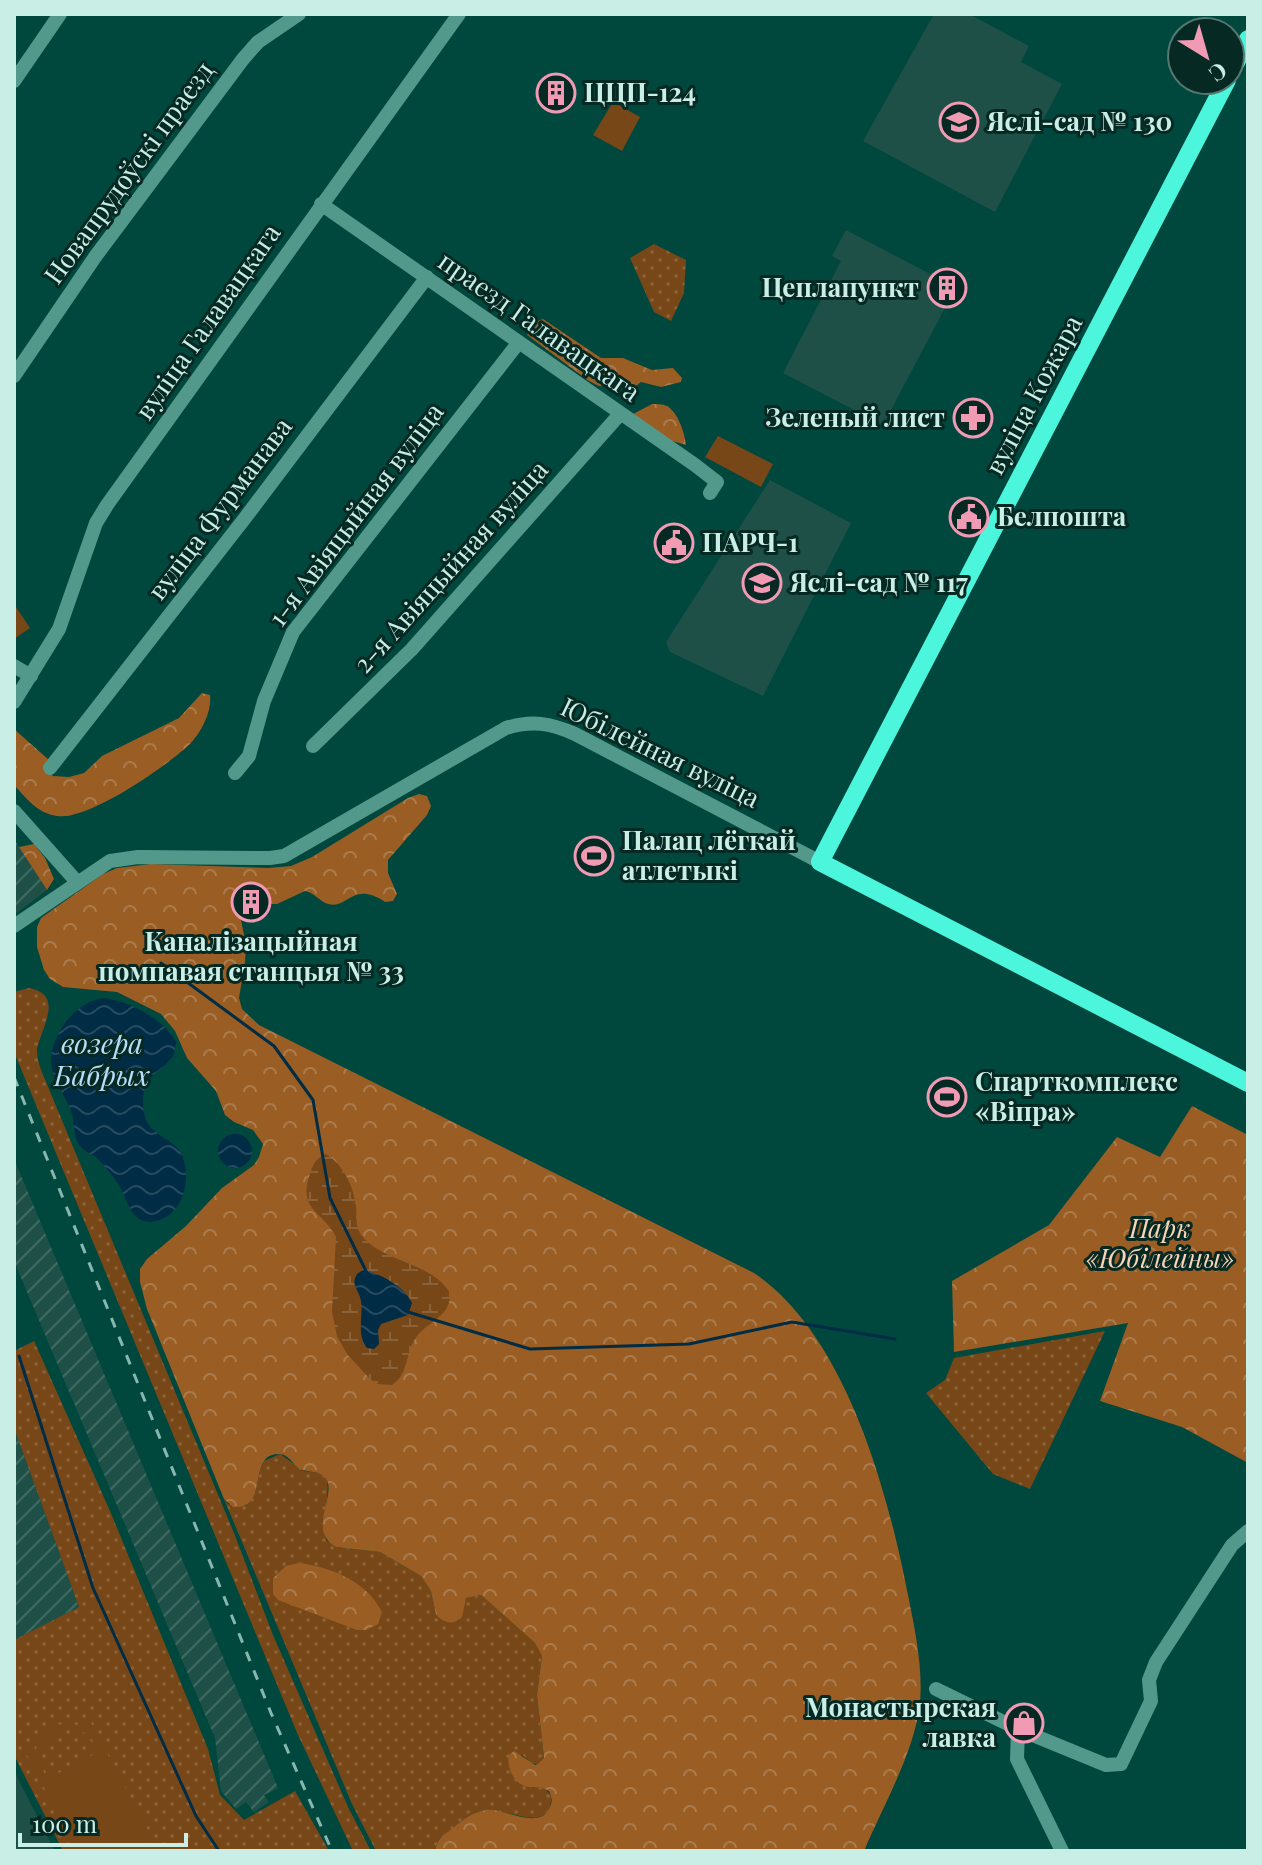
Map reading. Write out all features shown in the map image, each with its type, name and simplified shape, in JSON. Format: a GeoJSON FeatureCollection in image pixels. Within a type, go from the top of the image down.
{"type":"FeatureCollection","features":[{"type":"Feature","properties":{"kind":"main road","name":"вуліца Кожара"},"geometry":{"type":"LineString","coordinates":[[820,862],[1219,96]]}},
{"type":"Feature","properties":{"kind":"main road","name":"Юбілейная вуліца"},"geometry":{"type":"LineString","coordinates":[[820,862],[1248,1083]]}},
{"type":"Feature","properties":{"kind":"street"},"geometry":{"type":"LineString","coordinates":[[14,81],[60,14]]}},
{"type":"Feature","properties":{"kind":"street","name":"Новапрудоўскі праезд"},"geometry":{"type":"LineString","coordinates":[[14,376],[95,257],[243,59],[258,42],[299,14]]}},
{"type":"Feature","properties":{"kind":"street","name":"вуліца Галавацкага"},"geometry":{"type":"LineString","coordinates":[[14,702],[59,629],[96,523],[104,510],[459,14]]}},
{"type":"Feature","properties":{"kind":"street","name":"праезд Галавацкага"},"geometry":{"type":"LineString","coordinates":[[321,204],[670,446],[717,482],[710,493]]}},
{"type":"Feature","properties":{"kind":"street","name":"вуліца Фурманава"},"geometry":{"type":"LineString","coordinates":[[50,768],[245,518],[427,277]]}},
{"type":"Feature","properties":{"kind":"street","name":"1-я Авіяцыйная вуліца"},"geometry":{"type":"LineString","coordinates":[[235,773],[249,756],[264,701],[293,632],[519,342]]}},
{"type":"Feature","properties":{"kind":"street","name":"2-я Авіяцыйная вуліца"},"geometry":{"type":"LineString","coordinates":[[313,746],[412,649],[620,414]]}},
{"type":"Feature","properties":{"kind":"street"},"geometry":{"type":"LineString","coordinates":[[14,666],[31,676]]}},
{"type":"Feature","properties":{"kind":"street","name":"Юбілейная вуліца"},"geometry":{"type":"LineString","coordinates":[[77,882],[110,861],[127,857],[284,856],[506,728],[535,722],[557,726],[575,734],[820,862]]}},
{"type":"Feature","properties":{"kind":"street"},"geometry":{"type":"LineString","coordinates":[[14,811],[77,882],[14,926]]}},
{"type":"Feature","properties":{"kind":"street"},"geometry":{"type":"LineString","coordinates":[[936,1689],[1018,1729],[1106,1765],[1121,1764],[1151,1701],[1149,1680],[1156,1662],[1225,1555],[1248,1531]]}},
{"type":"Feature","properties":{"kind":"street"},"geometry":{"type":"LineString","coordinates":[[1018,1729],[1017,1759],[1062,1851]]}},
{"type":"Feature","properties":{"kind":"shaded area","name":"Яслі-сад № 130"},"geometry":{"type":"Polygon","coordinates":[[[934,14],[969,14],[1029,46],[1021,62],[1062,84],[995,212],[863,141],[934,14]]]}},
{"type":"Feature","properties":{"kind":"shaded area"},"geometry":{"type":"Polygon","coordinates":[[[846,230],[932,275],[925,292],[947,304],[883,425],[783,373],[841,261],[832,256],[846,230]]]}},
{"type":"Feature","properties":{"kind":"shaded area","name":"Яслі-сад № 117"},"geometry":{"type":"Polygon","coordinates":[[[770,480],[851,523],[763,696],[670,652],[666,642],[770,480]]]}},
{"type":"Feature","properties":{"kind":"shaded area"},"geometry":{"type":"Polygon","coordinates":[[[14,839],[47,890],[14,915],[14,839]]]}},
{"type":"Feature","properties":{"kind":"shaded area"},"geometry":{"type":"Polygon","coordinates":[[[14,1159],[278,1788],[264,1795],[269,1802],[254,1812],[246,1802],[236,1809],[221,1791],[215,1738],[14,1261],[14,1159]]]}},
{"type":"Feature","properties":{"kind":"shaded area"},"geometry":{"type":"Polygon","coordinates":[[[14,1428],[79,1607],[14,1640],[14,1428]]]}},
{"type":"Feature","properties":{"kind":"shaded area"},"geometry":{"type":"Polygon","coordinates":[[[14,1771],[55,1851],[14,1851],[14,1771]]]}},
{"type":"Feature","properties":{"kind":"green space"},"geometry":{"type":"Polygon","coordinates":[[[613,102],[640,117],[622,151],[593,135],[613,102]]]}},
{"type":"Feature","properties":{"kind":"green space"},"geometry":{"type":"Polygon","coordinates":[[[654,244],[686,260],[684,293],[671,321],[654,312],[630,258],[654,244]]]}},
{"type":"Feature","properties":{"kind":"green space"},"geometry":{"type":"Polygon","coordinates":[[[543,319],[601,358],[623,358],[652,370],[673,368],[682,378],[681,382],[661,387],[641,382],[632,389],[599,386],[527,335],[532,323],[543,319]]]}},
{"type":"Feature","properties":{"kind":"green space"},"geometry":{"type":"Polygon","coordinates":[[[652,404],[667,406],[674,413],[686,445],[669,440],[633,414],[652,404]]]}},
{"type":"Feature","properties":{"kind":"green space"},"geometry":{"type":"Polygon","coordinates":[[[718,436],[773,464],[761,487],[705,457],[718,436]]]}},
{"type":"Feature","properties":{"kind":"green space"},"geometry":{"type":"Polygon","coordinates":[[[14,604],[30,628],[14,639],[14,604]]]}},
{"type":"Feature","properties":{"kind":"green space"},"geometry":{"type":"Polygon","coordinates":[[[202,693],[210,695],[208,714],[190,744],[146,778],[107,801],[88,810],[57,816],[38,809],[14,785],[14,729],[49,760],[45,767],[53,776],[69,777],[84,773],[102,756],[179,718],[202,693]]]}},
{"type":"Feature","properties":{"kind":"green space"},"geometry":{"type":"Polygon","coordinates":[[[419,794],[427,796],[431,806],[427,815],[388,860],[388,873],[397,894],[393,901],[385,902],[365,894],[335,905],[305,891],[277,904],[271,904],[255,893],[244,897],[239,910],[246,945],[239,998],[242,1009],[259,1025],[754,1273],[786,1300],[814,1335],[838,1375],[875,1464],[899,1554],[919,1662],[920,1703],[912,1740],[864,1851],[435,1851],[441,1837],[476,1812],[493,1810],[537,1818],[550,1807],[552,1800],[549,1791],[519,1783],[509,1765],[509,1755],[514,1751],[535,1765],[544,1758],[537,1695],[542,1656],[535,1643],[481,1595],[466,1598],[462,1617],[455,1622],[446,1622],[436,1615],[431,1591],[421,1576],[380,1552],[336,1547],[327,1540],[323,1530],[329,1489],[327,1481],[319,1473],[299,1468],[285,1456],[269,1456],[263,1462],[256,1491],[245,1506],[233,1507],[224,1499],[147,1309],[140,1269],[222,1188],[254,1165],[263,1144],[253,1130],[225,1115],[216,1091],[187,1058],[175,1031],[161,1014],[117,992],[63,987],[50,979],[37,947],[37,927],[41,918],[103,874],[117,868],[151,864],[291,866],[312,857],[419,794]]]}},
{"type":"Feature","properties":{"kind":"green space"},"geometry":{"type":"Polygon","coordinates":[[[34,844],[45,858],[54,879],[47,890],[19,847],[34,844]]]}},
{"type":"Feature","properties":{"kind":"green space"},"geometry":{"type":"Polygon","coordinates":[[[29,988],[40,992],[49,1005],[37,1050],[41,1070],[234,1533],[273,1635],[348,1807],[371,1851],[353,1851],[298,1735],[14,1052],[14,992],[29,988]]]}},
{"type":"Feature","properties":{"kind":"green space","name":"Парк «Юбілейны»"},"geometry":{"type":"Polygon","coordinates":[[[1192,1106],[1248,1135],[1248,1463],[1182,1427],[1100,1401],[1128,1323],[954,1352],[952,1281],[1049,1225],[1117,1137],[1160,1157],[1192,1106]]]}},
{"type":"Feature","properties":{"kind":"green space"},"geometry":{"type":"Polygon","coordinates":[[[326,1154],[338,1164],[350,1184],[355,1199],[357,1226],[362,1236],[382,1252],[432,1275],[450,1293],[442,1314],[415,1339],[404,1370],[392,1385],[378,1384],[370,1379],[347,1354],[337,1336],[332,1312],[336,1237],[313,1209],[307,1195],[312,1167],[317,1159],[326,1154]]]}},
{"type":"Feature","properties":{"kind":"green space"},"geometry":{"type":"Polygon","coordinates":[[[1105,1331],[1030,1489],[993,1474],[926,1393],[945,1380],[954,1358],[1105,1331]]]}},
{"type":"Feature","properties":{"kind":"green space"},"geometry":{"type":"Polygon","coordinates":[[[34,1341],[110,1511],[208,1749],[220,1795],[244,1820],[295,1791],[329,1851],[63,1851],[14,1755],[14,1640],[79,1607],[14,1428],[14,1351],[34,1341]]]}},
{"type":"Feature","properties":{"kind":"green space"},"geometry":{"type":"Polygon","coordinates":[[[280,1454],[304,1471],[320,1473],[327,1479],[326,1540],[336,1547],[380,1552],[421,1576],[431,1591],[436,1615],[447,1622],[458,1621],[466,1598],[481,1595],[535,1643],[542,1656],[537,1695],[544,1758],[538,1765],[521,1754],[532,1788],[545,1788],[551,1796],[550,1808],[545,1815],[527,1817],[495,1810],[481,1811],[468,1816],[444,1835],[435,1851],[376,1851],[352,1804],[224,1499],[228,1504],[245,1506],[256,1491],[264,1461],[280,1454]]]}},
{"type":"Feature","properties":{"kind":"green space"},"geometry":{"type":"Polygon","coordinates":[[[299,1563],[335,1572],[357,1584],[382,1612],[378,1624],[366,1630],[357,1630],[278,1600],[273,1594],[273,1578],[286,1566],[299,1563]]]}},
{"type":"Feature","properties":{"kind":"green space"},"geometry":{"type":"Polygon","coordinates":[[[90,1721],[159,1851],[151,1851],[145,1838],[121,1851],[78,1851],[22,1746],[28,1743],[35,1755],[41,1738],[53,1727],[69,1724],[87,1729],[85,1723],[90,1721]],[[69,1728],[59,1730],[46,1740],[41,1762],[47,1779],[100,1751],[88,1734],[69,1728]]]}},
{"type":"Feature","properties":{"kind":"water","name":"возера Бабрых"},"geometry":{"type":"Polygon","coordinates":[[[105,998],[145,1013],[163,1026],[176,1042],[174,1055],[146,1086],[143,1103],[150,1126],[179,1150],[186,1168],[185,1189],[177,1207],[170,1214],[151,1222],[137,1217],[110,1173],[97,1158],[80,1146],[75,1136],[72,1114],[52,1069],[54,1046],[65,1023],[83,1006],[105,998]]]}},
{"type":"Feature","properties":{"kind":"water"},"geometry":{"type":"Polygon","coordinates":[[[235,1134],[247,1139],[252,1151],[247,1163],[235,1168],[223,1163],[218,1151],[223,1139],[235,1134]]]}},
{"type":"Feature","properties":{"kind":"water"},"geometry":{"type":"Polygon","coordinates":[[[363,1270],[391,1282],[412,1303],[408,1315],[381,1324],[379,1344],[374,1349],[367,1348],[361,1330],[361,1303],[355,1281],[357,1274],[363,1270]]]}},
{"type":"Feature","properties":{"kind":"waterway"},"geometry":{"type":"LineString","coordinates":[[161,963],[274,1046],[313,1100],[330,1198],[366,1271]]}},
{"type":"Feature","properties":{"kind":"waterway"},"geometry":{"type":"LineString","coordinates":[[408,1312],[530,1349],[689,1344],[792,1322],[895,1339]]}},
{"type":"Feature","properties":{"kind":"waterway"},"geometry":{"type":"LineString","coordinates":[[19,1356],[93,1588],[196,1816],[219,1851]]}},
{"type":"Feature","properties":{"kind":"railway"},"geometry":{"type":"LineString","coordinates":[[14,1077],[271,1713],[332,1851]]}},
{"type":"Feature","properties":{"kind":"place","name":"ЦЦП-124"},"geometry":{"type":"Point","coordinates":[556,93]}},
{"type":"Feature","properties":{"kind":"place","name":"Яслі-сад № 130"},"geometry":{"type":"Point","coordinates":[959,122]}},
{"type":"Feature","properties":{"kind":"place","name":"Цеплапункт"},"geometry":{"type":"Point","coordinates":[947,288]}},
{"type":"Feature","properties":{"kind":"place","name":"Зеленый лист"},"geometry":{"type":"Point","coordinates":[973,418]}},
{"type":"Feature","properties":{"kind":"place","name":"Белпошта"},"geometry":{"type":"Point","coordinates":[969,517]}},
{"type":"Feature","properties":{"kind":"place","name":"ПАРЧ-1"},"geometry":{"type":"Point","coordinates":[674,543]}},
{"type":"Feature","properties":{"kind":"place","name":"Яслі-сад № 117"},"geometry":{"type":"Point","coordinates":[762,583]}},
{"type":"Feature","properties":{"kind":"place","name":"Палац лёгкай атлетыкі"},"geometry":{"type":"Point","coordinates":[594,856]}},
{"type":"Feature","properties":{"kind":"place","name":"Каналізацыйная помпавая станцыя № 33"},"geometry":{"type":"Point","coordinates":[251,902]}},
{"type":"Feature","properties":{"kind":"place","name":"Спарткомплекс «Віпра»"},"geometry":{"type":"Point","coordinates":[947,1097]}},
{"type":"Feature","properties":{"kind":"place","name":"Монастырская лавка"},"geometry":{"type":"Point","coordinates":[1024,1723]}}]}
